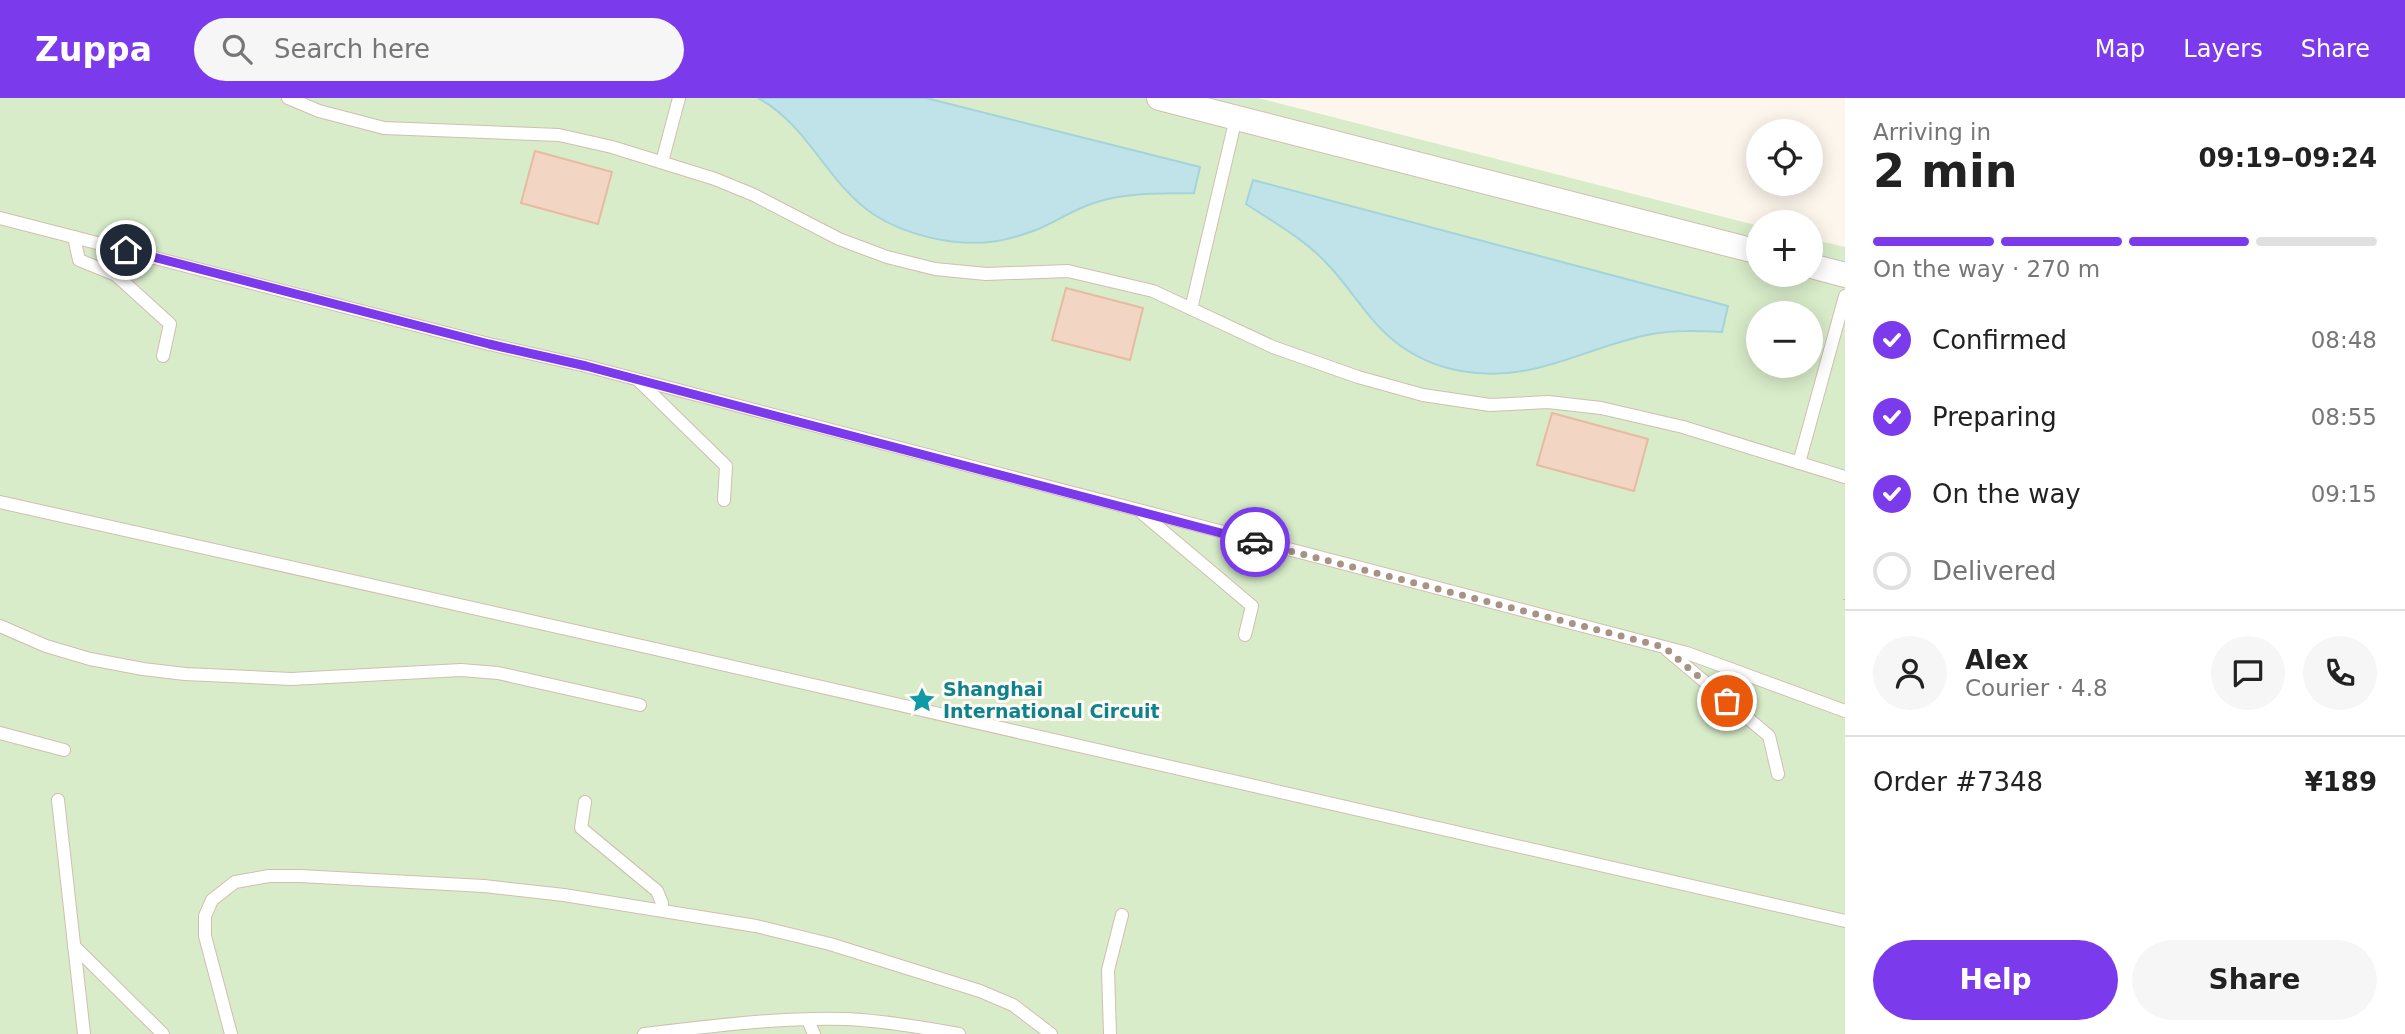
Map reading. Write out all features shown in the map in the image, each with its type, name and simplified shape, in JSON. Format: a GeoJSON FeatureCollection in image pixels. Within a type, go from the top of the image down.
{"type":"FeatureCollection","features":[{"type":"Feature","properties":{"kind":"street"},"geometry":{"type":"LineString","coordinates":[[1159,98],[1746,249]]}},
{"type":"Feature","properties":{"kind":"street"},"geometry":{"type":"LineString","coordinates":[[1823,269],[1845,275]]}},
{"type":"Feature","properties":{"kind":"lane"},"geometry":{"type":"LineString","coordinates":[[288,98],[319,111],[384,128],[559,135],[716,179],[754,195],[839,239],[887,257],[935,269],[986,274],[1068,271],[1153,291],[1273,347],[1358,377],[1423,395],[1490,405],[1548,402],[1601,408],[1684,427],[1845,477]]}},
{"type":"Feature","properties":{"kind":"lane"},"geometry":{"type":"LineString","coordinates":[[662,162],[678,98]]}},
{"type":"Feature","properties":{"kind":"lane"},"geometry":{"type":"LineString","coordinates":[[1191,309],[1236,118]]}},
{"type":"Feature","properties":{"kind":"lane"},"geometry":{"type":"LineString","coordinates":[[0,218],[489,344],[637,379],[1664,647],[1740,671],[1845,711]]}},
{"type":"Feature","properties":{"kind":"lane"},"geometry":{"type":"LineString","coordinates":[[74,237],[79,260],[116,275],[170,324],[163,356]]}},
{"type":"Feature","properties":{"kind":"lane"},"geometry":{"type":"LineString","coordinates":[[1799,463],[1845,296]]}},
{"type":"Feature","properties":{"kind":"lane"},"geometry":{"type":"LineString","coordinates":[[637,379],[726,466],[724,500]]}},
{"type":"Feature","properties":{"kind":"lane"},"geometry":{"type":"LineString","coordinates":[[0,502],[1845,921]]}},
{"type":"Feature","properties":{"kind":"lane"},"geometry":{"type":"LineString","coordinates":[[1140,512],[1252,606],[1245,635]]}},
{"type":"Feature","properties":{"kind":"lane"},"geometry":{"type":"LineString","coordinates":[[3,629],[90,659],[185,674],[291,679],[461,670],[498,673],[640,705]]}},
{"type":"Feature","properties":{"kind":"lane"},"geometry":{"type":"LineString","coordinates":[[1664,647],[1769,736],[1778,774]]}},
{"type":"Feature","properties":{"kind":"lane"},"geometry":{"type":"LineString","coordinates":[[0,733],[64,750]]}},
{"type":"Feature","properties":{"kind":"lane"},"geometry":{"type":"LineString","coordinates":[[58,800],[84,1034]]}},
{"type":"Feature","properties":{"kind":"lane"},"geometry":{"type":"LineString","coordinates":[[585,802],[581,828],[657,891],[661,897],[662,910]]}},
{"type":"Feature","properties":{"kind":"lane"},"geometry":{"type":"LineString","coordinates":[[231,1034],[204,925],[205,916],[212,900],[226,887],[240,880],[269,876],[470,886],[564,895],[780,932],[830,944],[934,976],[1013,1005],[1051,1034]]}},
{"type":"Feature","properties":{"kind":"lane"},"geometry":{"type":"LineString","coordinates":[[1110,1034],[1108,970],[1122,915]]}},
{"type":"Feature","properties":{"kind":"lane"},"geometry":{"type":"LineString","coordinates":[[74,946],[163,1034]]}},
{"type":"Feature","properties":{"kind":"lane"},"geometry":{"type":"LineString","coordinates":[[808,1020],[814,1034]]}},
{"type":"Feature","properties":{"kind":"lane"},"geometry":{"type":"LineString","coordinates":[[644,1034],[808,1020],[907,1024],[958,1034]]}},
{"type":"Feature","properties":{"kind":"green space","name":"Shanghai International Circuit"},"geometry":{"type":"Polygon","coordinates":[[[0,98],[1258,98],[1746,223],[1746,287],[1823,287],[1823,242],[1845,247],[1845,1034],[0,1034],[0,98]]]}},
{"type":"Feature","properties":{"kind":"water"},"geometry":{"type":"Polygon","coordinates":[[[758,98],[926,98],[1200,167],[1194,193],[1144,194],[1106,199],[1014,238],[975,243],[945,240],[899,228],[873,214],[843,187],[791,123],[758,98]]]}},
{"type":"Feature","properties":{"kind":"water"},"geometry":{"type":"Polygon","coordinates":[[[1253,180],[1728,306],[1722,332],[1678,331],[1652,334],[1512,373],[1487,374],[1444,367],[1420,358],[1388,336],[1322,258],[1291,233],[1246,204],[1253,180]]]}},
{"type":"Feature","properties":{"kind":"building"},"geometry":{"type":"Polygon","coordinates":[[[535,151],[612,172],[598,224],[521,203],[535,151]]]}},
{"type":"Feature","properties":{"kind":"building"},"geometry":{"type":"Polygon","coordinates":[[[1066,288],[1143,308],[1130,360],[1052,340],[1066,288]]]}},
{"type":"Feature","properties":{"kind":"building"},"geometry":{"type":"Polygon","coordinates":[[[1552,413],[1648,439],[1634,491],[1537,465],[1552,413]]]}},
{"type":"Feature","properties":{"kind":"way so far"},"geometry":{"type":"LineString","coordinates":[[1255,542],[1664,647],[1727,701]]}},
{"type":"Feature","properties":{"kind":"place","name":"Shanghai International Circuit"},"geometry":{"type":"Point","coordinates":[922,700]}},
{"type":"Feature","properties":{"kind":"route"},"geometry":{"type":"LineString","coordinates":[[126,250],[489,344],[586,366],[1255,542]]}}]}
